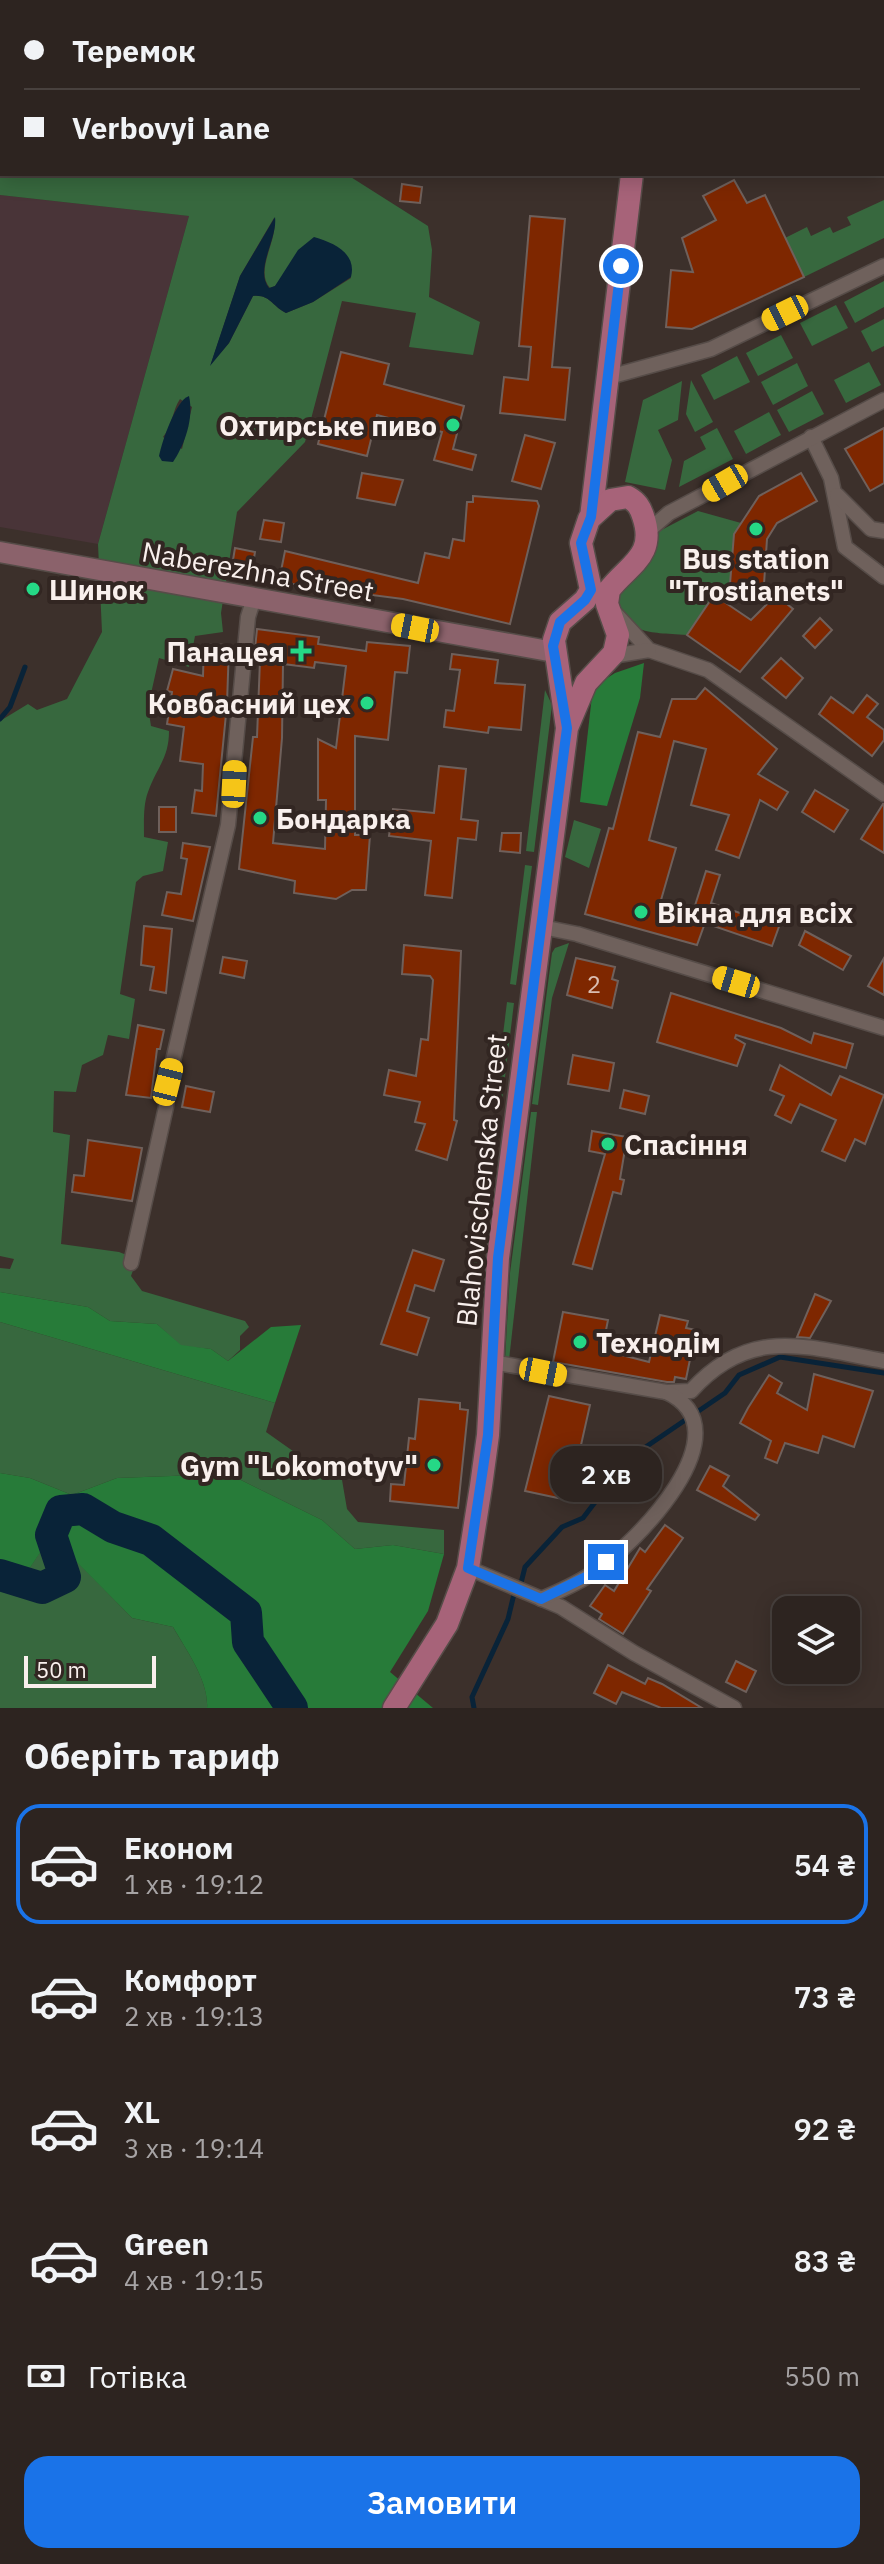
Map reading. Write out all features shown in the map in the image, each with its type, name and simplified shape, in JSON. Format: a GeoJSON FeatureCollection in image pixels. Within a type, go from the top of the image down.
{"type":"FeatureCollection","features":[{"type":"Feature","properties":{"kind":"main road"},"geometry":{"type":"LineString","coordinates":[[567,728],[586,683],[612,656],[618,635],[611,595],[641,557],[647,532],[609,479],[599,456],[632,176]]}},
{"type":"Feature","properties":{"kind":"main road"},"geometry":{"type":"LineString","coordinates":[[599,456],[623,499]]}},
{"type":"Feature","properties":{"kind":"main road"},"geometry":{"type":"LineString","coordinates":[[567,728],[554,652],[560,622],[586,591],[581,543],[591,517],[623,499]]}},
{"type":"Feature","properties":{"kind":"main road","name":"Naberezhna Street"},"geometry":{"type":"LineString","coordinates":[[0,552],[554,652]]}},
{"type":"Feature","properties":{"kind":"main road"},"geometry":{"type":"LineString","coordinates":[[561,679],[570,685],[586,683]]}},
{"type":"Feature","properties":{"kind":"main road","name":"Blahovischenska Street"},"geometry":{"type":"LineString","coordinates":[[395,1707],[447,1624],[468,1568],[488,1435],[498,1258],[567,728]]}},
{"type":"Feature","properties":{"kind":"street"},"geometry":{"type":"LineString","coordinates":[[609,377],[711,349],[884,266]]}},
{"type":"Feature","properties":{"kind":"street"},"geometry":{"type":"LineString","coordinates":[[647,532],[669,513],[884,400]]}},
{"type":"Feature","properties":{"kind":"street"},"geometry":{"type":"LineString","coordinates":[[811,437],[826,464],[845,547],[884,577]]}},
{"type":"Feature","properties":{"kind":"street"},"geometry":{"type":"LineString","coordinates":[[834,492],[863,522],[884,531]]}},
{"type":"Feature","properties":{"kind":"street"},"geometry":{"type":"LineString","coordinates":[[623,499],[669,513]]}},
{"type":"Feature","properties":{"kind":"street"},"geometry":{"type":"LineString","coordinates":[[611,595],[649,650]]}},
{"type":"Feature","properties":{"kind":"street"},"geometry":{"type":"LineString","coordinates":[[131,1263],[166,1107],[168,1082],[228,825],[248,617],[254,598]]}},
{"type":"Feature","properties":{"kind":"street"},"geometry":{"type":"LineString","coordinates":[[612,656],[649,650],[708,670],[884,794]]}},
{"type":"Feature","properties":{"kind":"street"},"geometry":{"type":"LineString","coordinates":[[542,927],[577,934],[884,1028]]}},
{"type":"Feature","properties":{"kind":"street"},"geometry":{"type":"LineString","coordinates":[[492,1362],[666,1392],[691,1391],[711,1368],[737,1353],[766,1345],[884,1361]]}},
{"type":"Feature","properties":{"kind":"street"},"geometry":{"type":"LineString","coordinates":[[541,1599],[592,1574],[620,1551],[665,1503],[697,1446],[692,1414],[682,1399],[666,1392]]}},
{"type":"Feature","properties":{"kind":"street"},"geometry":{"type":"LineString","coordinates":[[468,1568],[541,1599],[734,1708]]}},
{"type":"Feature","properties":{"kind":"shaded area"},"geometry":{"type":"Polygon","coordinates":[[[0,195],[189,216],[98,544],[0,527],[0,195]]]}},
{"type":"Feature","properties":{"kind":"green space"},"geometry":{"type":"Polygon","coordinates":[[[0,176],[349,176],[428,226],[432,250],[429,297],[480,322],[473,355],[409,347],[416,313],[342,301],[305,442],[237,512],[221,613],[223,632],[195,636],[189,667],[159,658],[148,707],[151,726],[169,731],[165,756],[146,797],[144,837],[168,842],[163,871],[143,876],[136,882],[120,994],[135,999],[129,1039],[108,1035],[103,1055],[82,1065],[76,1092],[54,1091],[53,1132],[70,1135],[61,1244],[119,1252],[137,1259],[131,1276],[142,1291],[245,1321],[249,1327],[240,1336],[240,1350],[228,1361],[211,1349],[181,1346],[157,1324],[110,1321],[88,1307],[0,1292],[0,1268],[10,1269],[14,1259],[0,1256],[0,721],[28,704],[37,710],[67,699],[102,632],[98,544],[189,216],[0,195],[0,176]],[[274,218],[240,276],[211,364],[229,343],[253,296],[267,299],[286,313],[313,302],[351,278],[341,250],[314,238],[275,286],[270,288],[265,272],[274,218]],[[180,399],[163,437],[182,449],[192,407],[180,399]]]}},
{"type":"Feature","properties":{"kind":"green space"},"geometry":{"type":"Polygon","coordinates":[[[884,200],[884,238],[804,277],[785,238],[807,227],[811,236],[830,227],[833,233],[851,225],[847,217],[884,200]]]}},
{"type":"Feature","properties":{"kind":"green space"},"geometry":{"type":"Polygon","coordinates":[[[884,281],[884,307],[855,323],[844,302],[884,281]]]}},
{"type":"Feature","properties":{"kind":"green space"},"geometry":{"type":"Polygon","coordinates":[[[836,305],[848,328],[812,346],[800,323],[836,305]]]}},
{"type":"Feature","properties":{"kind":"green space"},"geometry":{"type":"Polygon","coordinates":[[[884,319],[884,346],[872,352],[861,331],[884,319]]]}},
{"type":"Feature","properties":{"kind":"green space"},"geometry":{"type":"Polygon","coordinates":[[[781,335],[793,358],[758,376],[746,353],[781,335]]]}},
{"type":"Feature","properties":{"kind":"green space"},"geometry":{"type":"Polygon","coordinates":[[[737,356],[750,382],[714,400],[701,375],[737,356]]]}},
{"type":"Feature","properties":{"kind":"green space"},"geometry":{"type":"Polygon","coordinates":[[[869,362],[881,385],[846,403],[834,380],[869,362]]]}},
{"type":"Feature","properties":{"kind":"green space"},"geometry":{"type":"Polygon","coordinates":[[[797,363],[808,386],[773,405],[761,382],[797,363]]]}},
{"type":"Feature","properties":{"kind":"green space"},"geometry":{"type":"Polygon","coordinates":[[[691,380],[713,422],[695,432],[686,414],[691,380]]]}},
{"type":"Feature","properties":{"kind":"green space"},"geometry":{"type":"Polygon","coordinates":[[[682,381],[678,420],[658,430],[672,460],[665,490],[625,482],[643,400],[682,381]]]}},
{"type":"Feature","properties":{"kind":"green space"},"geometry":{"type":"Polygon","coordinates":[[[812,391],[824,414],[789,432],[777,410],[812,391]]]}},
{"type":"Feature","properties":{"kind":"green space"},"geometry":{"type":"Polygon","coordinates":[[[769,412],[781,435],[746,454],[734,431],[769,412]]]}},
{"type":"Feature","properties":{"kind":"green space"},"geometry":{"type":"Polygon","coordinates":[[[717,428],[733,459],[679,487],[684,461],[706,449],[700,437],[717,428]]]}},
{"type":"Feature","properties":{"kind":"green space"},"geometry":{"type":"Polygon","coordinates":[[[698,511],[741,523],[734,534],[730,584],[714,595],[687,635],[650,632],[632,625],[607,598],[646,538],[698,511]]]}},
{"type":"Feature","properties":{"kind":"green space"},"geometry":{"type":"Polygon","coordinates":[[[644,663],[640,698],[607,806],[580,802],[593,687],[615,673],[644,663]]]}},
{"type":"Feature","properties":{"kind":"green space"},"geometry":{"type":"Polygon","coordinates":[[[545,690],[552,705],[534,852],[526,851],[545,690]]]}},
{"type":"Feature","properties":{"kind":"green space"},"geometry":{"type":"Polygon","coordinates":[[[574,820],[601,829],[589,868],[565,857],[574,820]]]}},
{"type":"Feature","properties":{"kind":"green space"},"geometry":{"type":"Polygon","coordinates":[[[525,865],[532,866],[516,985],[510,984],[525,865]]]}},
{"type":"Feature","properties":{"kind":"green space"},"geometry":{"type":"Polygon","coordinates":[[[569,943],[552,998],[538,1105],[532,1104],[552,953],[555,948],[569,943]]]}},
{"type":"Feature","properties":{"kind":"green space"},"geometry":{"type":"Polygon","coordinates":[[[507,1002],[514,1003],[502,1101],[495,1100],[507,1002]]]}},
{"type":"Feature","properties":{"kind":"green space"},"geometry":{"type":"Polygon","coordinates":[[[531,1112],[537,1112],[509,1360],[505,1359],[510,1273],[531,1112]]]}},
{"type":"Feature","properties":{"kind":"green space"},"geometry":{"type":"Polygon","coordinates":[[[480,1213],[487,1214],[477,1293],[470,1292],[480,1213]]]}},
{"type":"Feature","properties":{"kind":"green space"},"geometry":{"type":"Polygon","coordinates":[[[0,1292],[88,1307],[110,1321],[157,1324],[181,1345],[211,1349],[228,1361],[271,1327],[301,1325],[275,1403],[0,1322],[0,1292]]]}},
{"type":"Feature","properties":{"kind":"green space"},"geometry":{"type":"Polygon","coordinates":[[[0,1322],[275,1403],[266,1432],[307,1461],[341,1474],[347,1509],[358,1522],[444,1530],[444,1554],[393,1545],[355,1549],[322,1520],[241,1480],[198,1475],[117,1478],[72,1495],[30,1478],[0,1473],[0,1322]]]}},
{"type":"Feature","properties":{"kind":"green space"},"geometry":{"type":"Polygon","coordinates":[[[0,1473],[30,1478],[72,1495],[117,1478],[198,1475],[241,1480],[322,1520],[355,1549],[393,1545],[444,1554],[428,1611],[390,1672],[433,1708],[207,1708],[201,1677],[173,1627],[132,1618],[51,1536],[20,1583],[0,1575],[0,1473]]]}},
{"type":"Feature","properties":{"kind":"green space"},"geometry":{"type":"Polygon","coordinates":[[[51,1535],[132,1618],[173,1627],[201,1677],[207,1708],[0,1708],[0,1575],[20,1583],[51,1535]]]}},
{"type":"Feature","properties":{"kind":"water"},"geometry":{"type":"Polygon","coordinates":[[[275,217],[264,272],[269,288],[275,286],[298,250],[314,237],[343,251],[351,262],[351,277],[313,302],[286,313],[267,299],[253,296],[229,343],[210,366],[240,276],[275,217]]]}},
{"type":"Feature","properties":{"kind":"water"},"geometry":{"type":"Polygon","coordinates":[[[189,396],[189,422],[181,447],[173,462],[162,461],[159,456],[170,422],[179,405],[189,396]]]}},
{"type":"Feature","properties":{"kind":"building"},"geometry":{"type":"Polygon","coordinates":[[[734,180],[747,203],[765,195],[804,277],[692,329],[666,327],[671,270],[693,272],[682,238],[716,220],[703,196],[734,180]]]}},
{"type":"Feature","properties":{"kind":"building"},"geometry":{"type":"Polygon","coordinates":[[[402,184],[422,187],[420,203],[400,201],[402,184]]]}},
{"type":"Feature","properties":{"kind":"building"},"geometry":{"type":"Polygon","coordinates":[[[530,216],[565,219],[552,367],[570,368],[565,420],[500,413],[504,377],[528,380],[531,347],[519,346],[530,216]]]}},
{"type":"Feature","properties":{"kind":"building"},"geometry":{"type":"Polygon","coordinates":[[[341,352],[389,364],[384,384],[464,406],[453,449],[476,455],[472,470],[434,460],[442,432],[377,415],[367,456],[318,444],[341,352]]]}},
{"type":"Feature","properties":{"kind":"building"},"geometry":{"type":"Polygon","coordinates":[[[884,428],[884,483],[870,491],[845,449],[884,428]]]}},
{"type":"Feature","properties":{"kind":"building"},"geometry":{"type":"Polygon","coordinates":[[[525,435],[555,443],[541,489],[512,481],[525,435]]]}},
{"type":"Feature","properties":{"kind":"building"},"geometry":{"type":"Polygon","coordinates":[[[362,473],[403,480],[395,505],[357,498],[362,473]]]}},
{"type":"Feature","properties":{"kind":"building","name":"Bus station \"Trostianets\""},"geometry":{"type":"Polygon","coordinates":[[[801,473],[817,501],[777,523],[767,539],[764,584],[730,584],[734,534],[759,496],[801,473]]]}},
{"type":"Feature","properties":{"kind":"building"},"geometry":{"type":"Polygon","coordinates":[[[473,496],[537,501],[539,506],[510,624],[403,599],[357,593],[356,597],[279,581],[285,551],[418,583],[425,553],[449,558],[453,539],[464,541],[467,502],[473,502],[473,496]]]}},
{"type":"Feature","properties":{"kind":"building"},"geometry":{"type":"Polygon","coordinates":[[[264,520],[284,523],[281,542],[260,539],[264,520]]]}},
{"type":"Feature","properties":{"kind":"building"},"geometry":{"type":"Polygon","coordinates":[[[235,548],[255,552],[252,570],[232,566],[235,548]]]}},
{"type":"Feature","properties":{"kind":"building"},"geometry":{"type":"Polygon","coordinates":[[[714,595],[751,620],[776,595],[793,609],[740,672],[687,635],[714,595]]]}},
{"type":"Feature","properties":{"kind":"building"},"geometry":{"type":"Polygon","coordinates":[[[820,618],[832,630],[815,648],[803,636],[820,618]]]}},
{"type":"Feature","properties":{"kind":"building"},"geometry":{"type":"Polygon","coordinates":[[[257,629],[319,637],[318,644],[366,651],[367,642],[410,646],[407,673],[395,672],[388,740],[355,736],[355,835],[370,835],[366,890],[352,890],[336,899],[294,893],[295,881],[239,869],[253,737],[257,737],[260,660],[254,659],[257,629]],[[315,662],[314,668],[283,664],[282,738],[273,843],[325,849],[326,800],[318,800],[318,739],[336,748],[346,666],[315,662]]]}},
{"type":"Feature","properties":{"kind":"building"},"geometry":{"type":"Polygon","coordinates":[[[204,644],[229,645],[227,704],[216,816],[192,813],[195,790],[202,791],[203,764],[180,761],[184,727],[167,724],[172,692],[167,691],[173,669],[203,676],[204,644]]]}},
{"type":"Feature","properties":{"kind":"building"},"geometry":{"type":"Polygon","coordinates":[[[452,654],[498,660],[495,683],[525,685],[521,730],[489,727],[488,733],[444,727],[446,710],[454,711],[460,670],[450,669],[452,654]]]}},
{"type":"Feature","properties":{"kind":"building"},"geometry":{"type":"Polygon","coordinates":[[[781,658],[803,678],[786,698],[762,678],[781,658]]]}},
{"type":"Feature","properties":{"kind":"building"},"geometry":{"type":"Polygon","coordinates":[[[705,688],[777,749],[758,774],[788,792],[777,810],[760,800],[739,858],[716,850],[729,815],[691,805],[706,749],[674,741],[649,840],[676,848],[661,900],[667,902],[664,910],[691,918],[706,871],[720,875],[711,903],[763,921],[765,915],[781,921],[772,946],[705,923],[697,945],[585,914],[609,828],[613,829],[638,732],[660,737],[672,699],[696,699],[705,688]]]}},
{"type":"Feature","properties":{"kind":"building"},"geometry":{"type":"Polygon","coordinates":[[[867,695],[878,704],[867,717],[884,730],[884,740],[872,756],[819,714],[831,697],[853,713],[867,695]]]}},
{"type":"Feature","properties":{"kind":"building"},"geometry":{"type":"Polygon","coordinates":[[[439,766],[466,769],[461,819],[478,821],[476,840],[458,838],[452,898],[425,895],[431,841],[389,836],[393,809],[434,813],[439,766]]]}},
{"type":"Feature","properties":{"kind":"building"},"geometry":{"type":"Polygon","coordinates":[[[815,790],[848,810],[834,832],[802,812],[815,790]]]}},
{"type":"Feature","properties":{"kind":"building"},"geometry":{"type":"Polygon","coordinates":[[[884,804],[884,853],[861,839],[884,804]]]}},
{"type":"Feature","properties":{"kind":"building"},"geometry":{"type":"Polygon","coordinates":[[[159,807],[176,807],[176,832],[159,832],[159,807]]]}},
{"type":"Feature","properties":{"kind":"building"},"geometry":{"type":"Polygon","coordinates":[[[502,833],[521,833],[520,853],[500,851],[502,833]]]}},
{"type":"Feature","properties":{"kind":"building"},"geometry":{"type":"Polygon","coordinates":[[[183,843],[210,847],[193,921],[162,915],[167,892],[181,894],[187,859],[181,858],[183,843]]]}},
{"type":"Feature","properties":{"kind":"building"},"geometry":{"type":"Polygon","coordinates":[[[144,926],[172,929],[166,993],[150,990],[154,967],[141,965],[144,926]]]}},
{"type":"Feature","properties":{"kind":"building"},"geometry":{"type":"Polygon","coordinates":[[[805,931],[851,956],[843,970],[799,945],[805,931]]]}},
{"type":"Feature","properties":{"kind":"building"},"geometry":{"type":"Polygon","coordinates":[[[404,945],[461,951],[454,1120],[457,1121],[447,1160],[416,1150],[425,1124],[415,1122],[420,1102],[384,1095],[389,1070],[416,1076],[421,1039],[428,1040],[433,980],[430,976],[402,974],[404,945]]]}},
{"type":"Feature","properties":{"kind":"building"},"geometry":{"type":"Polygon","coordinates":[[[223,957],[247,961],[244,978],[220,973],[223,957]]]}},
{"type":"Feature","properties":{"kind":"building"},"geometry":{"type":"Polygon","coordinates":[[[576,958],[615,967],[612,979],[618,981],[612,1008],[567,995],[576,958]]]}},
{"type":"Feature","properties":{"kind":"building"},"geometry":{"type":"Polygon","coordinates":[[[884,958],[884,995],[868,986],[884,958]]]}},
{"type":"Feature","properties":{"kind":"building"},"geometry":{"type":"Polygon","coordinates":[[[671,993],[781,1028],[811,1043],[814,1033],[853,1044],[846,1068],[736,1035],[735,1038],[745,1044],[737,1066],[657,1042],[671,993]]]}},
{"type":"Feature","properties":{"kind":"building"},"geometry":{"type":"Polygon","coordinates":[[[138,1025],[164,1030],[160,1049],[157,1049],[151,1098],[126,1095],[138,1025]]]}},
{"type":"Feature","properties":{"kind":"building"},"geometry":{"type":"Polygon","coordinates":[[[573,1055],[614,1063],[609,1091],[568,1084],[573,1055]]]}},
{"type":"Feature","properties":{"kind":"building"},"geometry":{"type":"Polygon","coordinates":[[[780,1065],[831,1095],[840,1076],[884,1095],[865,1144],[855,1139],[845,1161],[822,1151],[836,1120],[800,1104],[791,1123],[775,1115],[784,1096],[770,1090],[780,1065]]]}},
{"type":"Feature","properties":{"kind":"building"},"geometry":{"type":"Polygon","coordinates":[[[186,1086],[214,1092],[210,1112],[182,1107],[186,1086]]]}},
{"type":"Feature","properties":{"kind":"building"},"geometry":{"type":"Polygon","coordinates":[[[624,1090],[649,1096],[645,1114],[620,1108],[624,1090]]]}},
{"type":"Feature","properties":{"kind":"building"},"geometry":{"type":"Polygon","coordinates":[[[592,1131],[627,1137],[620,1179],[624,1180],[621,1194],[613,1192],[592,1269],[573,1264],[605,1154],[589,1151],[592,1131]]]}},
{"type":"Feature","properties":{"kind":"building"},"geometry":{"type":"Polygon","coordinates":[[[88,1140],[142,1148],[132,1201],[72,1192],[74,1175],[84,1176],[88,1140]]]}},
{"type":"Feature","properties":{"kind":"building"},"geometry":{"type":"Polygon","coordinates":[[[413,1250],[444,1260],[434,1291],[415,1285],[407,1311],[429,1318],[417,1355],[381,1344],[413,1250]]]}},
{"type":"Feature","properties":{"kind":"building"},"geometry":{"type":"Polygon","coordinates":[[[815,1294],[831,1301],[810,1338],[797,1337],[815,1294]]]}},
{"type":"Feature","properties":{"kind":"building"},"geometry":{"type":"Polygon","coordinates":[[[563,1312],[608,1320],[602,1350],[649,1362],[660,1315],[688,1321],[686,1328],[696,1330],[686,1379],[675,1377],[674,1382],[667,1382],[553,1362],[563,1312]]]}},
{"type":"Feature","properties":{"kind":"building"},"geometry":{"type":"Polygon","coordinates":[[[814,1374],[873,1391],[854,1447],[823,1436],[818,1453],[785,1443],[777,1463],[765,1458],[771,1441],[740,1423],[748,1408],[769,1375],[782,1383],[777,1393],[807,1410],[814,1374]]]}},
{"type":"Feature","properties":{"kind":"building"},"geometry":{"type":"Polygon","coordinates":[[[549,1396],[590,1405],[574,1476],[563,1474],[558,1498],[525,1491],[549,1396]]]}},
{"type":"Feature","properties":{"kind":"building","name":"Gym \"Lokomotyv\""},"geometry":{"type":"Polygon","coordinates":[[[419,1399],[460,1403],[460,1409],[468,1410],[458,1508],[390,1501],[391,1484],[404,1485],[409,1438],[415,1439],[419,1399]]]}},
{"type":"Feature","properties":{"kind":"building"},"geometry":{"type":"Polygon","coordinates":[[[710,1466],[729,1476],[723,1486],[759,1515],[755,1520],[697,1490],[710,1466]]]}},
{"type":"Feature","properties":{"kind":"building"},"geometry":{"type":"Polygon","coordinates":[[[665,1525],[683,1538],[647,1589],[651,1591],[623,1634],[599,1619],[602,1614],[590,1606],[605,1585],[614,1591],[640,1548],[645,1552],[665,1525]]]}},
{"type":"Feature","properties":{"kind":"building"},"geometry":{"type":"Polygon","coordinates":[[[736,1661],[756,1671],[746,1692],[726,1682],[736,1661]]]}},
{"type":"Feature","properties":{"kind":"building"},"geometry":{"type":"Polygon","coordinates":[[[608,1665],[645,1684],[648,1678],[662,1684],[702,1708],[661,1708],[622,1692],[616,1704],[594,1693],[608,1665]]]}},
{"type":"Feature","properties":{"kind":"waterway"},"geometry":{"type":"LineString","coordinates":[[0,719],[10,707],[25,667]]}},
{"type":"Feature","properties":{"kind":"waterway"},"geometry":{"type":"LineString","coordinates":[[521,1583],[525,1567],[562,1527],[583,1518],[628,1459],[725,1393],[739,1375],[780,1357],[884,1373]]}},
{"type":"Feature","properties":{"kind":"waterway"},"geometry":{"type":"LineString","coordinates":[[0,1575],[42,1588],[65,1577],[51,1535],[61,1511],[83,1509],[113,1527],[151,1540],[246,1613],[248,1642],[292,1708]]}},
{"type":"Feature","properties":{"kind":"waterway"},"geometry":{"type":"LineString","coordinates":[[474,1708],[472,1697],[508,1619],[514,1594]]}},
{"type":"Feature","properties":{"kind":"place","name":"Охтирське пиво"},"geometry":{"type":"Point","coordinates":[453,425]}},
{"type":"Feature","properties":{"kind":"place","name":"Bus station \"Trostianets\""},"geometry":{"type":"Point","coordinates":[756,529]}},
{"type":"Feature","properties":{"kind":"place","name":"Шинок"},"geometry":{"type":"Point","coordinates":[33,589]}},
{"type":"Feature","properties":{"kind":"place","name":"Панацея"},"geometry":{"type":"Point","coordinates":[301,651]}},
{"type":"Feature","properties":{"kind":"place","name":"Ковбасний цех"},"geometry":{"type":"Point","coordinates":[367,703]}},
{"type":"Feature","properties":{"kind":"place","name":"Бондарка"},"geometry":{"type":"Point","coordinates":[260,818]}},
{"type":"Feature","properties":{"kind":"place","name":"Вікна для всіх"},"geometry":{"type":"Point","coordinates":[641,912]}},
{"type":"Feature","properties":{"kind":"place","name":"Спасіння"},"geometry":{"type":"Point","coordinates":[608,1144]}},
{"type":"Feature","properties":{"kind":"place","name":"Технодім"},"geometry":{"type":"Point","coordinates":[580,1342]}},
{"type":"Feature","properties":{"kind":"place","name":"Gym \"Lokomotyv\""},"geometry":{"type":"Point","coordinates":[434,1465]}},
{"type":"Feature","properties":{"kind":"route"},"geometry":{"type":"LineString","coordinates":[[606,1562],[592,1574],[541,1599],[468,1568],[488,1435],[498,1258],[567,728],[553,646],[560,622],[588,597],[591,590],[581,543],[591,517],[621,266]]}}]}
